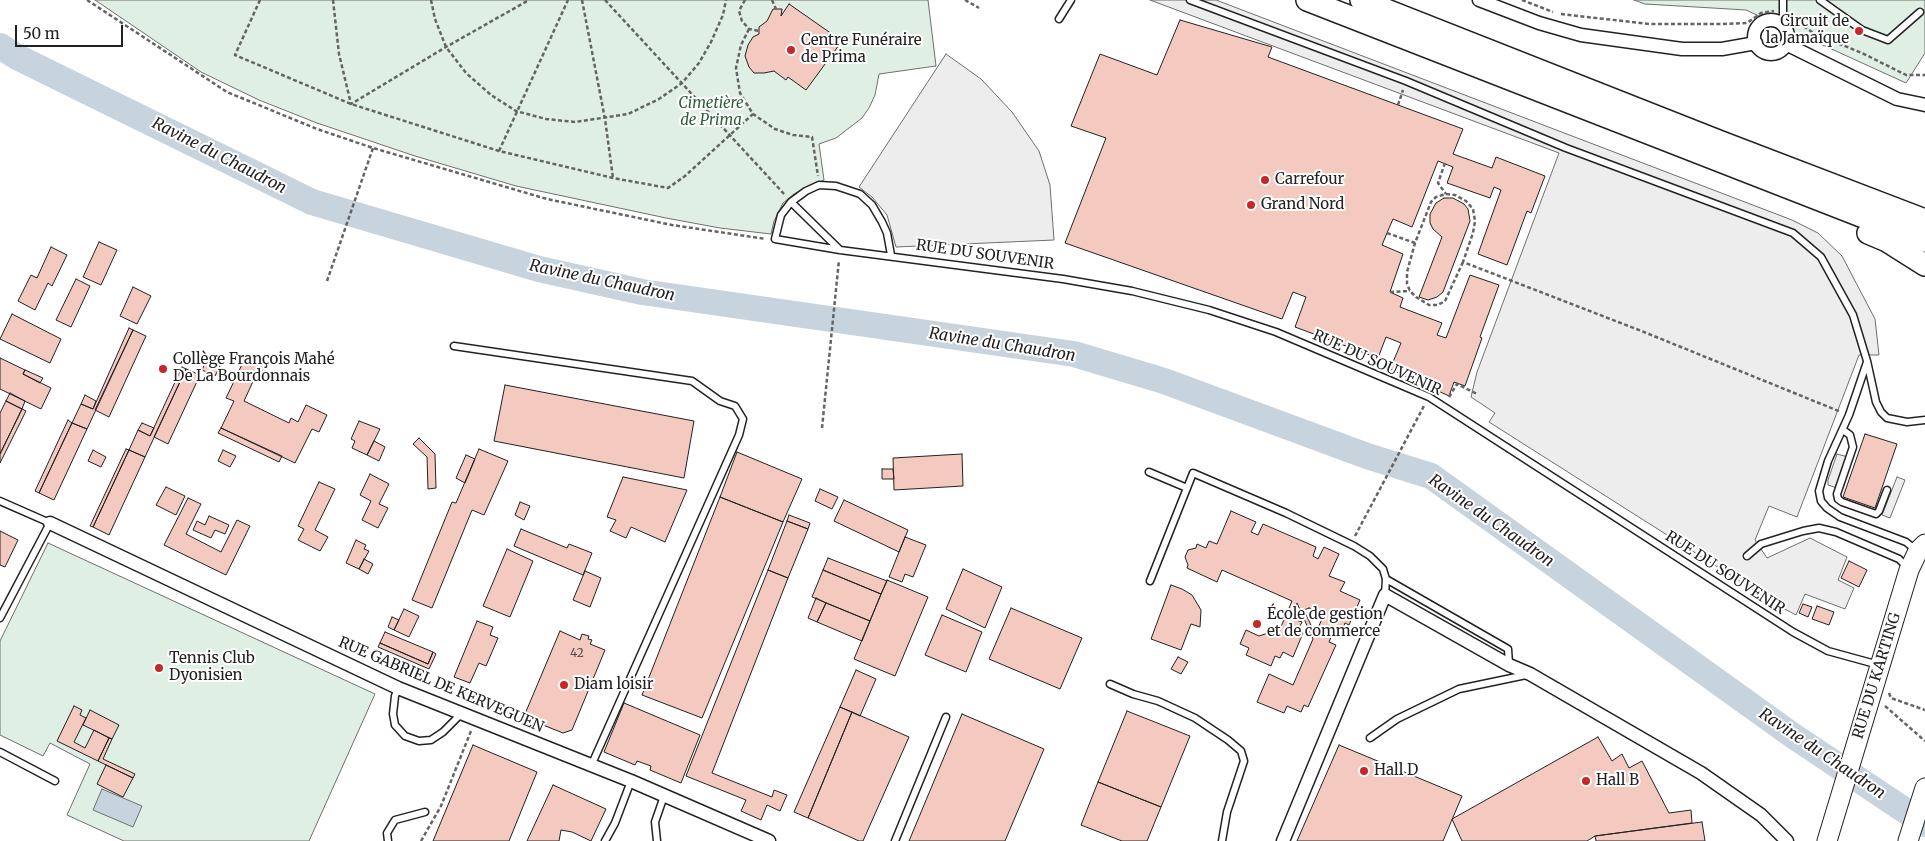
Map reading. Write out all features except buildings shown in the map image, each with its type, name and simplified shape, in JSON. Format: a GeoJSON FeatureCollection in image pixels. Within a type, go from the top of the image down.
{"type":"FeatureCollection","features":[{"type":"Feature","properties":{"kind":"highway"},"geometry":{"type":"LineString","coordinates":[[1307,0],[1718,151],[1925,220]]}},
{"type":"Feature","properties":{"kind":"highway"},"geometry":{"type":"LineString","coordinates":[[1361,0],[1925,241]]}},
{"type":"Feature","properties":{"kind":"highway"},"geometry":{"type":"LineString","coordinates":[[1718,151],[1758,148],[1925,207]]}},
{"type":"Feature","properties":{"kind":"highway"},"geometry":{"type":"LineString","coordinates":[[1718,151],[1750,184],[1887,241],[1925,264]]}},
{"type":"Feature","properties":{"kind":"main road","name":"RUE DU KARTING"},"geometry":{"type":"LineString","coordinates":[[1826,841],[1880,693],[1880,665],[1909,570],[1921,547]]}},
{"type":"Feature","properties":{"kind":"main road"},"geometry":{"type":"LineString","coordinates":[[1908,841],[1925,788]]}},
{"type":"Feature","properties":{"kind":"street"},"geometry":{"type":"LineString","coordinates":[[1479,0],[1539,23],[1581,35],[1682,50],[1722,49],[1756,43]]}},
{"type":"Feature","properties":{"kind":"street"},"geometry":{"type":"LineString","coordinates":[[1783,19],[1788,34],[1783,49],[1773,54],[1763,52],[1756,43],[1755,32],[1762,23],[1783,19]]}},
{"type":"Feature","properties":{"kind":"street"},"geometry":{"type":"LineString","coordinates":[[1786,44],[1897,99],[1925,105]]}},
{"type":"Feature","properties":{"kind":"street","name":"RUE GABRIEL DE KERVEGUEN"},"geometry":{"type":"LineString","coordinates":[[50,523],[398,688],[631,781],[768,841]]}},
{"type":"Feature","properties":{"kind":"street"},"geometry":{"type":"LineString","coordinates":[[1283,841],[1385,595],[1509,665],[1530,674],[1701,773],[1761,815],[1787,841]]}},
{"type":"Feature","properties":{"kind":"lane"},"geometry":{"type":"LineString","coordinates":[[1059,19],[1071,0]]}},
{"type":"Feature","properties":{"kind":"lane"},"geometry":{"type":"LineString","coordinates":[[1190,0],[1406,80],[1566,148],[1794,233],[1821,257],[1853,316],[1868,361],[1876,402],[1881,412],[1887,418],[1907,422],[1925,420]]}},
{"type":"Feature","properties":{"kind":"lane"},"geometry":{"type":"LineString","coordinates":[[1782,0],[1783,19]]}},
{"type":"Feature","properties":{"kind":"lane"},"geometry":{"type":"LineString","coordinates":[[1820,0],[1862,30],[1888,40],[1920,12]]}},
{"type":"Feature","properties":{"kind":"lane"},"geometry":{"type":"LineString","coordinates":[[775,239],[781,215],[791,202],[806,191],[819,185],[836,186],[860,194],[872,205],[887,233],[891,255]]}},
{"type":"Feature","properties":{"kind":"lane"},"geometry":{"type":"LineString","coordinates":[[791,202],[840,250]]}},
{"type":"Feature","properties":{"kind":"lane","name":"RUE DU SOUVENIR"},"geometry":{"type":"LineString","coordinates":[[775,239],[840,250],[891,255],[1115,288],[1209,310],[1276,332],[1429,397],[1793,632],[1828,651],[1880,665]]}},
{"type":"Feature","properties":{"kind":"lane"},"geometry":{"type":"LineString","coordinates":[[454,346],[692,381],[720,401],[735,406],[743,419],[739,436],[591,766]]}},
{"type":"Feature","properties":{"kind":"lane"},"geometry":{"type":"LineString","coordinates":[[1868,361],[1849,415],[1828,461],[1819,491],[1821,501],[1840,517],[1921,547]]}},
{"type":"Feature","properties":{"kind":"lane"},"geometry":{"type":"LineString","coordinates":[[1843,430],[1850,435],[1853,447],[1837,494],[1838,499],[1876,514],[1887,490]]}},
{"type":"Feature","properties":{"kind":"lane"},"geometry":{"type":"LineString","coordinates":[[1148,472],[1187,488]]}},
{"type":"Feature","properties":{"kind":"lane"},"geometry":{"type":"LineString","coordinates":[[1150,581],[1193,473],[1286,513],[1351,544],[1370,556],[1383,569],[1386,579],[1385,595]]}},
{"type":"Feature","properties":{"kind":"lane"},"geometry":{"type":"LineString","coordinates":[[0,501],[50,523],[0,618]]}},
{"type":"Feature","properties":{"kind":"lane"},"geometry":{"type":"LineString","coordinates":[[1747,556],[1761,544],[1819,528],[1836,532],[1898,559],[1909,570]]}},
{"type":"Feature","properties":{"kind":"lane"},"geometry":{"type":"LineString","coordinates":[[1386,579],[1508,649],[1509,665]]}},
{"type":"Feature","properties":{"kind":"lane"},"geometry":{"type":"LineString","coordinates":[[1370,738],[1397,718],[1459,689],[1530,674]]}},
{"type":"Feature","properties":{"kind":"lane"},"geometry":{"type":"LineString","coordinates":[[1110,684],[1133,694],[1158,701],[1196,718],[1228,740],[1241,752],[1244,761],[1227,812],[1222,841]]}},
{"type":"Feature","properties":{"kind":"lane"},"geometry":{"type":"LineString","coordinates":[[398,688],[393,714],[395,725],[405,736],[419,741],[431,740],[443,732],[462,713]]}},
{"type":"Feature","properties":{"kind":"lane"},"geometry":{"type":"LineString","coordinates":[[895,841],[946,717]]}},
{"type":"Feature","properties":{"kind":"lane"},"geometry":{"type":"LineString","coordinates":[[0,752],[55,781]]}},
{"type":"Feature","properties":{"kind":"lane"},"geometry":{"type":"LineString","coordinates":[[605,841],[615,824],[631,781]]}},
{"type":"Feature","properties":{"kind":"lane"},"geometry":{"type":"LineString","coordinates":[[657,841],[655,822],[664,796]]}},
{"type":"Feature","properties":{"kind":"lane"},"geometry":{"type":"LineString","coordinates":[[388,841],[387,833],[395,820],[425,812]]}},
{"type":"Feature","properties":{"kind":"path"},"geometry":{"type":"LineString","coordinates":[[87,0],[227,92],[373,148],[547,199],[672,225],[760,239],[775,239]]}},
{"type":"Feature","properties":{"kind":"path"},"geometry":{"type":"LineString","coordinates":[[260,0],[235,55],[351,104],[499,151],[613,178],[668,188],[685,176],[753,114]]}},
{"type":"Feature","properties":{"kind":"path"},"geometry":{"type":"LineString","coordinates":[[333,0],[339,54],[351,104]]}},
{"type":"Feature","properties":{"kind":"path"},"geometry":{"type":"LineString","coordinates":[[431,0],[435,19],[446,47],[466,73],[491,95],[516,111],[546,120],[575,122],[628,114],[659,99],[682,83],[699,63],[711,42],[726,0]]}},
{"type":"Feature","properties":{"kind":"path"},"geometry":{"type":"LineString","coordinates":[[351,104],[529,0]]}},
{"type":"Feature","properties":{"kind":"path"},"geometry":{"type":"LineString","coordinates":[[499,151],[568,0]]}},
{"type":"Feature","properties":{"kind":"path"},"geometry":{"type":"LineString","coordinates":[[582,0],[605,118],[613,178]]}},
{"type":"Feature","properties":{"kind":"path"},"geometry":{"type":"LineString","coordinates":[[605,0],[791,202]]}},
{"type":"Feature","properties":{"kind":"path"},"geometry":{"type":"LineString","coordinates":[[745,0],[740,11],[742,21],[749,29],[759,31]]}},
{"type":"Feature","properties":{"kind":"path"},"geometry":{"type":"LineString","coordinates":[[772,0],[776,9]]}},
{"type":"Feature","properties":{"kind":"path"},"geometry":{"type":"LineString","coordinates":[[965,0],[979,8]]}},
{"type":"Feature","properties":{"kind":"path"},"geometry":{"type":"LineString","coordinates":[[1522,0],[1560,14],[1649,24],[1747,23],[1761,13],[1777,11],[1783,19],[1804,26],[1815,34],[1862,53],[1906,75],[1925,75]]}},
{"type":"Feature","properties":{"kind":"path"},"geometry":{"type":"LineString","coordinates":[[749,29],[741,45],[736,68],[740,93],[753,114],[775,129],[793,135],[812,137],[819,185]]}},
{"type":"Feature","properties":{"kind":"path"},"geometry":{"type":"LineString","coordinates":[[1398,105],[1403,89]]}},
{"type":"Feature","properties":{"kind":"path"},"geometry":{"type":"LineString","coordinates":[[327,281],[373,148]]}},
{"type":"Feature","properties":{"kind":"path"},"geometry":{"type":"LineString","coordinates":[[1445,164],[1438,183],[1446,194]]}},
{"type":"Feature","properties":{"kind":"path"},"geometry":{"type":"LineString","coordinates":[[1446,194],[1455,195],[1466,201],[1472,209],[1475,221],[1473,234],[1463,262],[1445,301],[1438,305],[1429,305],[1410,291],[1407,284],[1407,272],[1415,244],[1431,202],[1436,197],[1446,194]]}},
{"type":"Feature","properties":{"kind":"path"},"geometry":{"type":"LineString","coordinates":[[1387,233],[1415,244]]}},
{"type":"Feature","properties":{"kind":"path"},"geometry":{"type":"LineString","coordinates":[[822,428],[840,250]]}},
{"type":"Feature","properties":{"kind":"path"},"geometry":{"type":"LineString","coordinates":[[1463,262],[1849,415]]}},
{"type":"Feature","properties":{"kind":"path"},"geometry":{"type":"LineString","coordinates":[[1390,292],[1410,291]]}},
{"type":"Feature","properties":{"kind":"path"},"geometry":{"type":"LineString","coordinates":[[1351,544],[1429,397],[1450,397],[1457,384],[1477,394]]}},
{"type":"Feature","properties":{"kind":"path"},"geometry":{"type":"LineString","coordinates":[[1880,693],[1925,710]]}},
{"type":"Feature","properties":{"kind":"path"},"geometry":{"type":"LineString","coordinates":[[1880,693],[1925,741]]}},
{"type":"Feature","properties":{"kind":"path"},"geometry":{"type":"LineString","coordinates":[[421,841],[441,806],[476,719]]}},
{"type":"Feature","properties":{"kind":"green space","name":"Cimetière de Prima"},"geometry":{"type":"Polygon","coordinates":[[[95,0],[928,0],[936,66],[879,74],[875,95],[862,118],[836,138],[819,144],[824,180],[794,194],[783,203],[774,221],[771,234],[720,228],[666,218],[516,186],[415,156],[317,123],[259,100],[201,72],[95,0]]]}},
{"type":"Feature","properties":{"kind":"green space","name":"Circuit de la Jamaïque"},"geometry":{"type":"Polygon","coordinates":[[[1634,0],[1925,0],[1925,53],[1906,83],[1746,10],[1645,4],[1634,0]]]}},
{"type":"Feature","properties":{"kind":"green space","name":"Tennis Club Dyonisien"},"geometry":{"type":"Polygon","coordinates":[[[48,543],[375,694],[309,841],[124,841],[67,815],[90,764],[50,743],[43,756],[0,735],[0,641],[48,543]]]}},
{"type":"Feature","properties":{"kind":"shaded area"},"geometry":{"type":"Polygon","coordinates":[[[1150,0],[1216,0],[1792,220],[1818,233],[1842,256],[1875,319],[1879,355],[1859,355],[1797,517],[1769,506],[1755,540],[1767,558],[1810,538],[1847,557],[1838,580],[1854,588],[1845,609],[1805,594],[1796,615],[1779,606],[1489,422],[1495,413],[1471,397],[1477,372],[1559,153],[1150,0]]]}},
{"type":"Feature","properties":{"kind":"shaded area"},"geometry":{"type":"Polygon","coordinates":[[[946,54],[981,79],[1012,112],[1039,151],[1050,185],[1054,240],[896,247],[887,215],[872,197],[859,187],[946,54]]]}},
{"type":"Feature","properties":{"kind":"shaded area"},"geometry":{"type":"Polygon","coordinates":[[[1837,454],[1848,457],[1837,488],[1828,485],[1828,480],[1837,454]]]}},
{"type":"Feature","properties":{"kind":"shaded area"},"geometry":{"type":"Polygon","coordinates":[[[1897,477],[1905,480],[1890,518],[1882,515],[1897,477]]]}},
{"type":"Feature","properties":{"kind":"shaded area"},"geometry":{"type":"Polygon","coordinates":[[[102,789],[142,806],[133,827],[93,810],[102,789]]]}},
{"type":"Feature","properties":{"kind":"waterway","name":"Ravine du Chaudron"},"geometry":{"type":"LineString","coordinates":[[0,46],[17,57],[312,202],[539,269],[642,292],[1074,354],[1164,381],[1367,456],[1431,476],[1792,735],[1925,824]]}},
{"type":"Feature","properties":{"kind":"place","name":"Circuit de la Jamaïque"},"geometry":{"type":"Point","coordinates":[1859,31]}},
{"type":"Feature","properties":{"kind":"place","name":"Centre Funéraire de Prima"},"geometry":{"type":"Point","coordinates":[791,50]}},
{"type":"Feature","properties":{"kind":"place","name":"Carrefour"},"geometry":{"type":"Point","coordinates":[1265,180]}},
{"type":"Feature","properties":{"kind":"place","name":"Grand Nord"},"geometry":{"type":"Point","coordinates":[1251,205]}},
{"type":"Feature","properties":{"kind":"place","name":"Collège François Mahé De La Bourdonnais"},"geometry":{"type":"Point","coordinates":[163,369]}},
{"type":"Feature","properties":{"kind":"place","name":"École de gestion et de commerce"},"geometry":{"type":"Point","coordinates":[1257,624]}},
{"type":"Feature","properties":{"kind":"place","name":"Tennis Club Dyonisien"},"geometry":{"type":"Point","coordinates":[159,668]}},
{"type":"Feature","properties":{"kind":"place","name":"Diam loisir"},"geometry":{"type":"Point","coordinates":[564,685]}},
{"type":"Feature","properties":{"kind":"place","name":"Hall D"},"geometry":{"type":"Point","coordinates":[1364,771]}},
{"type":"Feature","properties":{"kind":"place","name":"Hall B"},"geometry":{"type":"Point","coordinates":[1586,781]}}]}
